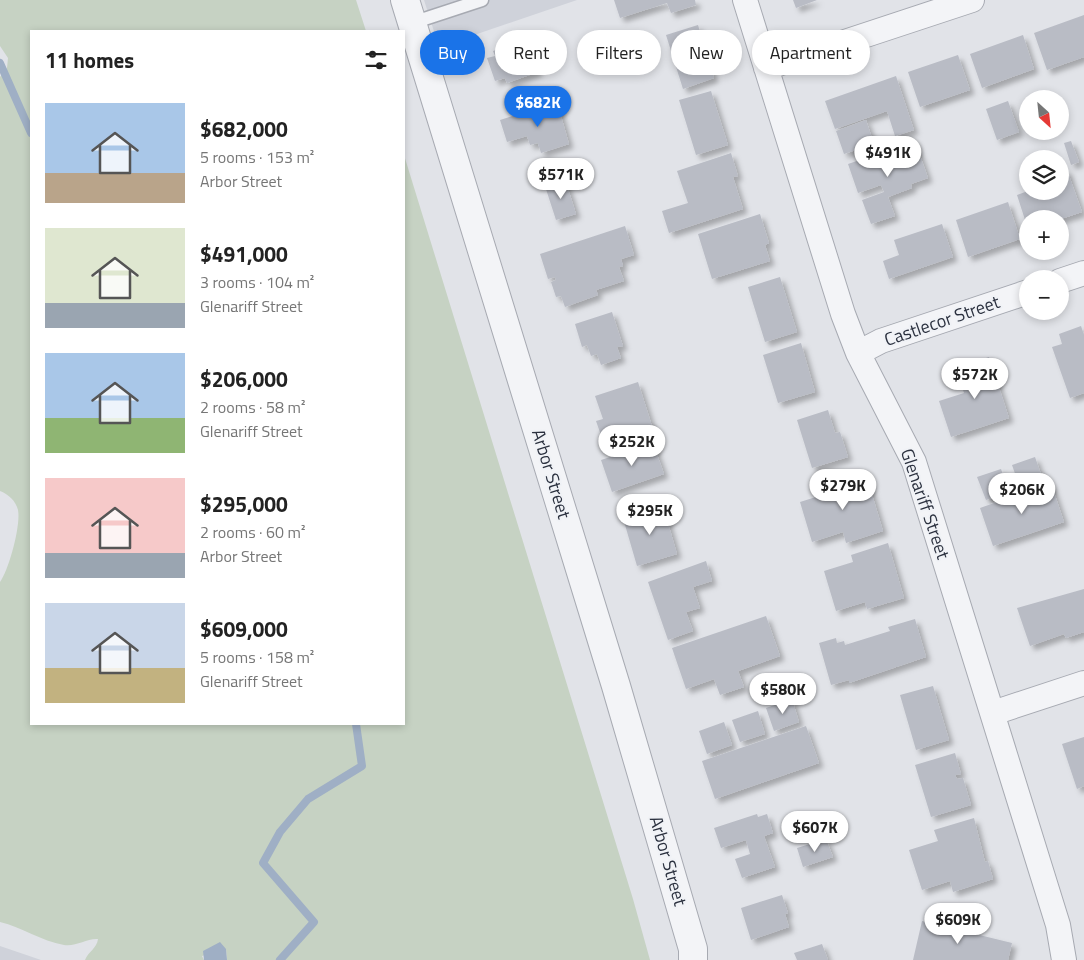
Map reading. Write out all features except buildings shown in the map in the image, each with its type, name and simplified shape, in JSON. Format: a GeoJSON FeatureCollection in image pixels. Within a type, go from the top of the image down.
{"type":"FeatureCollection","features":[{"type":"Feature","properties":{"kind":"street","name":"Glenariff Street"},"geometry":{"type":"LineString","coordinates":[[745,0],[754,30]]}},
{"type":"Feature","properties":{"kind":"street"},"geometry":{"type":"LineString","coordinates":[[870,34],[972,0]]}},
{"type":"Feature","properties":{"kind":"street","name":"Arbor Street"},"geometry":{"type":"LineString","coordinates":[[409,12],[619,696],[695,956]]}},
{"type":"Feature","properties":{"kind":"street","name":"Glenariff Street"},"geometry":{"type":"LineString","coordinates":[[768,75],[843,314],[858,352],[914,462],[1058,925],[1064,960]]}},
{"type":"Feature","properties":{"kind":"street"},"geometry":{"type":"LineString","coordinates":[[1069,278],[1084,273]]}},
{"type":"Feature","properties":{"kind":"street","name":"Castlecor Street"},"geometry":{"type":"LineString","coordinates":[[858,352],[880,341],[1019,295]]}},
{"type":"Feature","properties":{"kind":"street"},"geometry":{"type":"LineString","coordinates":[[993,713],[1084,683]]}},
{"type":"Feature","properties":{"kind":"lane"},"geometry":{"type":"LineString","coordinates":[[409,12],[482,0]]}},
{"type":"Feature","properties":{"kind":"shaded area"},"geometry":{"type":"Polygon","coordinates":[[[424,0],[577,0],[485,31],[434,30],[424,0]]]}},
{"type":"Feature","properties":{"kind":"shaded area"},"geometry":{"type":"Polygon","coordinates":[[[0,946],[41,960],[0,960],[0,946]]]}},
{"type":"Feature","properties":{"kind":"green space"},"geometry":{"type":"Polygon","coordinates":[[[0,0],[356,0],[366,30],[30,30],[30,725],[405,725],[405,158],[633,899],[650,960],[227,960],[226,949],[202,956],[204,960],[85,960],[98,939],[73,945],[64,945],[0,922],[0,582],[14,547],[18,526],[18,510],[14,501],[0,491],[0,77],[7,68],[8,58],[0,46],[0,0]]]}},
{"type":"Feature","properties":{"kind":"water"},"geometry":{"type":"Polygon","coordinates":[[[220,942],[226,949],[227,960],[204,960],[203,951],[220,942]]]}},
{"type":"Feature","properties":{"kind":"waterway"},"geometry":{"type":"LineString","coordinates":[[0,63],[30,131]]}},
{"type":"Feature","properties":{"kind":"waterway"},"geometry":{"type":"LineString","coordinates":[[280,960],[314,922],[263,863],[280,832],[308,799],[362,766],[356,725]]}}]}
